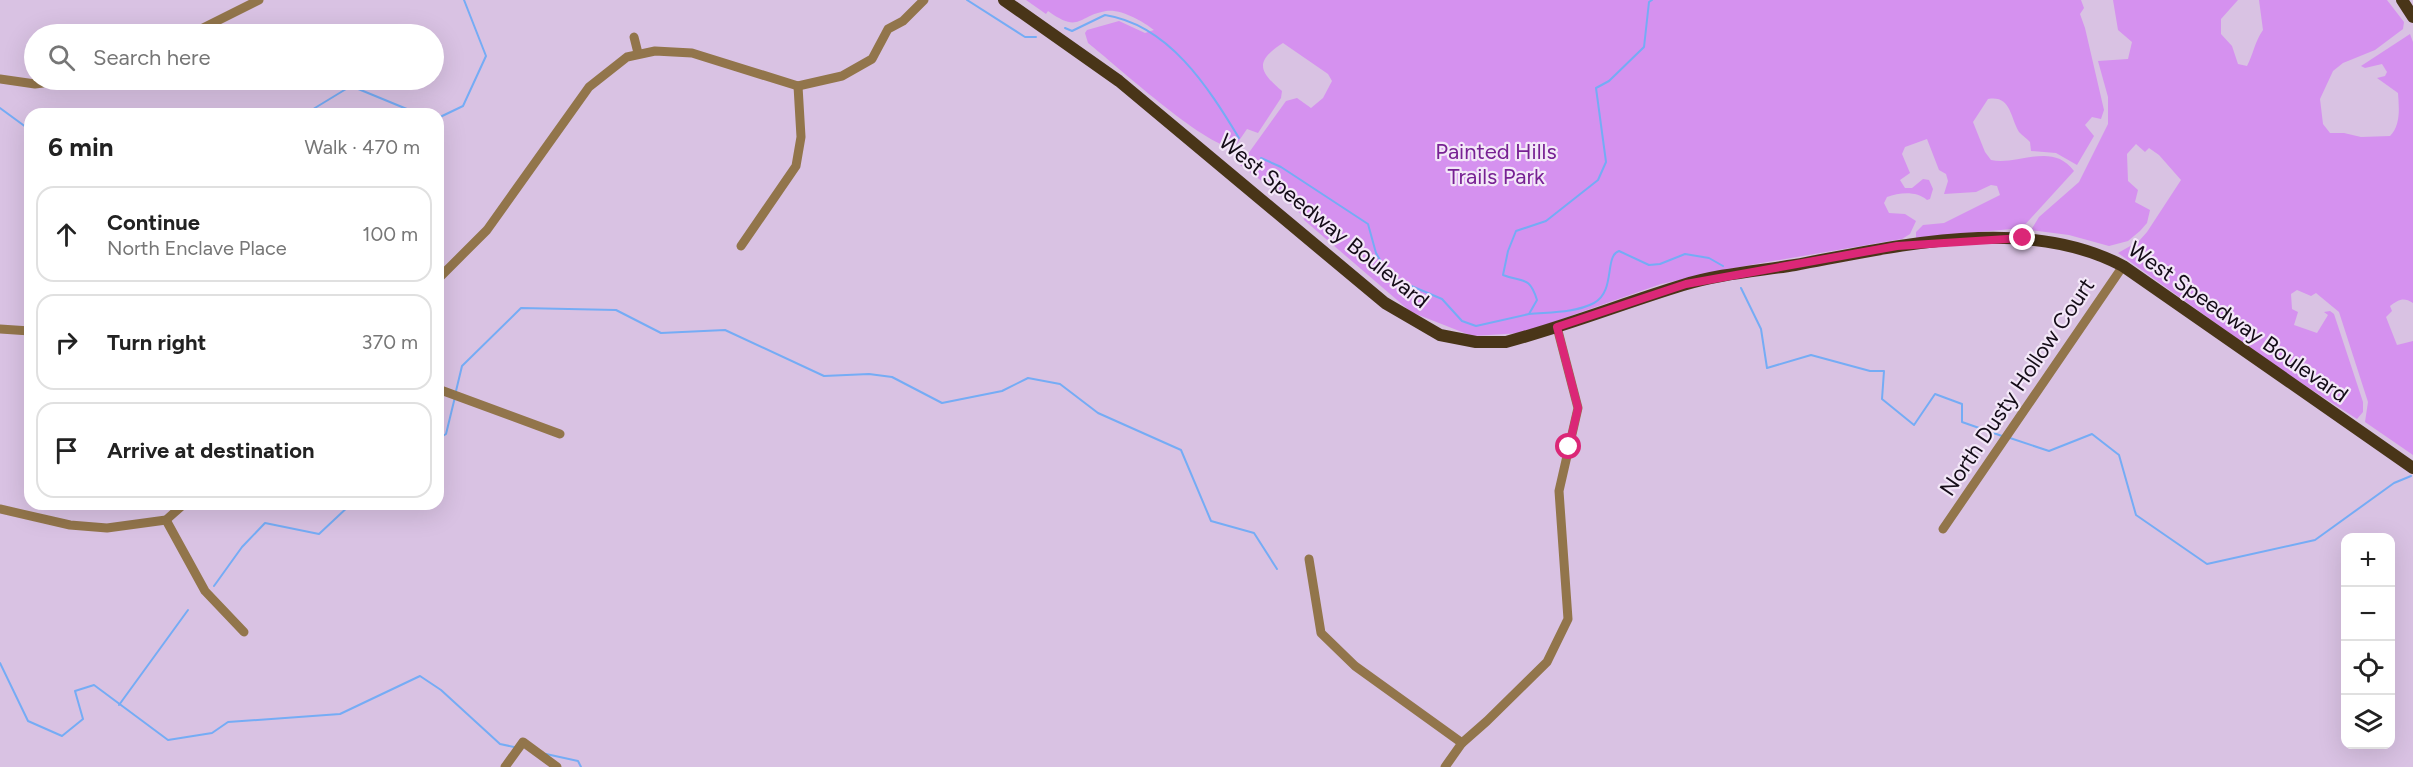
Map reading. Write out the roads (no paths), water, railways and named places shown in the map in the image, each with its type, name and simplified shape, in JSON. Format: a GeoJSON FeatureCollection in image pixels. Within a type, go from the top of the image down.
{"type":"FeatureCollection","features":[{"type":"Feature","properties":{"kind":"main road","name":"West Speedway Boulevard"},"geometry":{"type":"LineString","coordinates":[[1004,0],[1119,81],[1376,296],[1421,326],[1440,335],[1476,342],[1506,342],[1686,284],[1897,246],[2023,238],[2073,245],[2102,255],[2123,266],[2413,468]]}},
{"type":"Feature","properties":{"kind":"main road"},"geometry":{"type":"LineString","coordinates":[[2402,0],[2413,17]]}},
{"type":"Feature","properties":{"kind":"street"},"geometry":{"type":"LineString","coordinates":[[211,24],[259,0]]}},
{"type":"Feature","properties":{"kind":"street"},"geometry":{"type":"LineString","coordinates":[[444,273],[487,230],[589,87],[627,57],[655,51],[692,53],[798,86],[842,76],[872,58],[888,29],[903,21],[924,0]]}},
{"type":"Feature","properties":{"kind":"street"},"geometry":{"type":"LineString","coordinates":[[634,37],[638,53]]}},
{"type":"Feature","properties":{"kind":"street"},"geometry":{"type":"LineString","coordinates":[[0,79],[24,82]]}},
{"type":"Feature","properties":{"kind":"street"},"geometry":{"type":"LineString","coordinates":[[741,246],[796,166],[801,137],[798,86]]}},
{"type":"Feature","properties":{"kind":"street","name":"North Dusty Hollow Court"},"geometry":{"type":"LineString","coordinates":[[1943,530],[2123,266]]}},
{"type":"Feature","properties":{"kind":"street"},"geometry":{"type":"LineString","coordinates":[[1445,767],[1461,743],[1487,721],[1547,662],[1568,619],[1559,491],[1578,408],[1557,327]]}},
{"type":"Feature","properties":{"kind":"street"},"geometry":{"type":"LineString","coordinates":[[0,329],[24,331]]}},
{"type":"Feature","properties":{"kind":"street"},"geometry":{"type":"LineString","coordinates":[[444,391],[560,434]]}},
{"type":"Feature","properties":{"kind":"street"},"geometry":{"type":"LineString","coordinates":[[0,509],[70,525],[107,528],[166,520],[177,510]]}},
{"type":"Feature","properties":{"kind":"street"},"geometry":{"type":"LineString","coordinates":[[166,520],[205,591],[244,632]]}},
{"type":"Feature","properties":{"kind":"street"},"geometry":{"type":"LineString","coordinates":[[1309,560],[1321,633],[1355,666],[1461,743]]}},
{"type":"Feature","properties":{"kind":"street"},"geometry":{"type":"LineString","coordinates":[[505,767],[522,742],[557,767]]}},
{"type":"Feature","properties":{"kind":"waterway"},"geometry":{"type":"LineString","coordinates":[[444,115],[463,106],[486,56],[464,0]]}},
{"type":"Feature","properties":{"kind":"waterway"},"geometry":{"type":"LineString","coordinates":[[967,0],[1025,37],[1036,37]]}},
{"type":"Feature","properties":{"kind":"waterway"},"geometry":{"type":"LineString","coordinates":[[1261,158],[1281,167],[1368,224],[1376,253],[1390,277],[1442,299],[1462,321],[1476,326],[1529,314],[1537,300],[1531,287],[1524,281],[1503,275],[1508,251],[1516,231],[1546,221],[1598,180],[1606,162],[1596,88],[1609,81],[1644,47],[1649,2],[1652,0]]}},
{"type":"Feature","properties":{"kind":"waterway"},"geometry":{"type":"LineString","coordinates":[[1065,28],[1072,31],[1105,15],[1128,21],[1149,31],[1167,45],[1200,79],[1239,138]]}},
{"type":"Feature","properties":{"kind":"waterway"},"geometry":{"type":"LineString","coordinates":[[315,108],[344,90]]}},
{"type":"Feature","properties":{"kind":"waterway"},"geometry":{"type":"LineString","coordinates":[[361,90],[404,108]]}},
{"type":"Feature","properties":{"kind":"waterway"},"geometry":{"type":"LineString","coordinates":[[0,108],[24,126]]}},
{"type":"Feature","properties":{"kind":"waterway"},"geometry":{"type":"LineString","coordinates":[[1529,314],[1571,310],[1594,303],[1605,291],[1612,260],[1619,251],[1649,265],[1660,264],[1685,254],[1709,258],[1723,266]]}},
{"type":"Feature","properties":{"kind":"waterway"},"geometry":{"type":"LineString","coordinates":[[1741,288],[1761,329],[1767,368],[1811,355],[1870,371],[1884,371],[1882,399],[1914,425],[1935,394],[1962,404],[1962,422],[2002,436]]}},
{"type":"Feature","properties":{"kind":"waterway"},"geometry":{"type":"LineString","coordinates":[[456,391],[462,366],[521,308],[616,310],[661,333],[725,330],[824,376],[869,374],[892,377],[942,403],[1002,391],[1028,378],[1060,384],[1098,413],[1181,450],[1211,521],[1254,533],[1277,569]]}},
{"type":"Feature","properties":{"kind":"waterway"},"geometry":{"type":"LineString","coordinates":[[444,435],[455,397]]}},
{"type":"Feature","properties":{"kind":"waterway"},"geometry":{"type":"LineString","coordinates":[[2007,437],[2049,451],[2092,434],[2119,455],[2136,515],[2207,564],[2315,540],[2394,483],[2411,476]]}},
{"type":"Feature","properties":{"kind":"waterway"},"geometry":{"type":"LineString","coordinates":[[214,586],[242,547],[265,523],[319,534],[345,510]]}},
{"type":"Feature","properties":{"kind":"waterway"},"geometry":{"type":"LineString","coordinates":[[119,705],[188,610]]}},
{"type":"Feature","properties":{"kind":"waterway"},"geometry":{"type":"LineString","coordinates":[[0,663],[28,721],[62,736],[83,719],[75,691],[94,685],[168,740],[212,733],[228,722],[340,714],[420,676],[441,690],[500,744],[514,747]]}},
{"type":"Feature","properties":{"kind":"waterway"},"geometry":{"type":"LineString","coordinates":[[546,754],[578,761],[581,767]]}},
{"type":"Feature","properties":{"kind":"park label","name":"Painted Hills Trails Park"},"geometry":{"type":"Point","coordinates":[1496,164]}}]}
